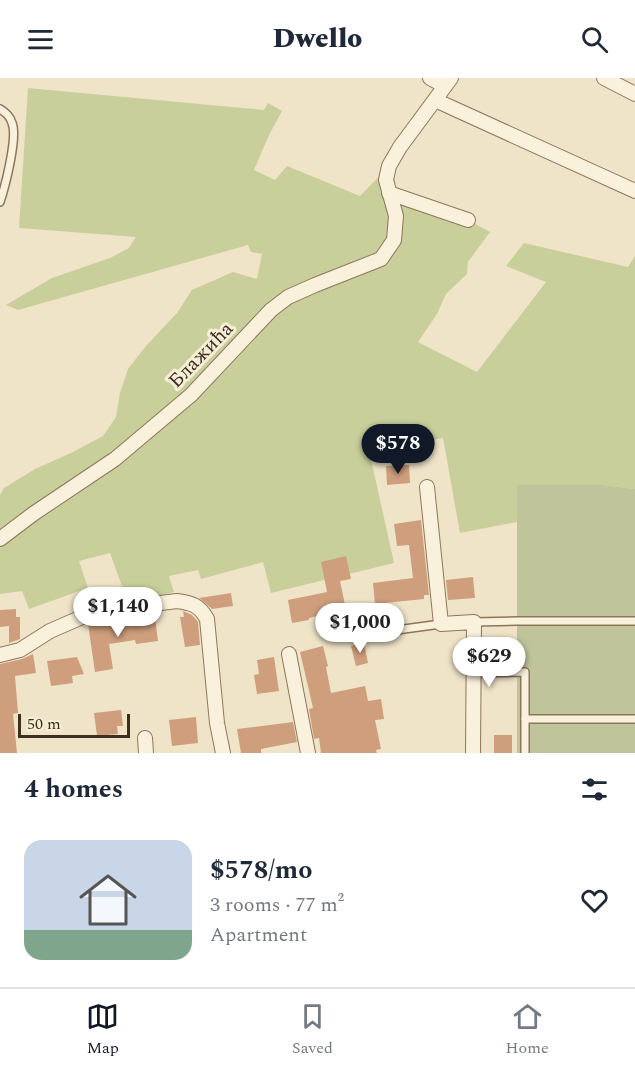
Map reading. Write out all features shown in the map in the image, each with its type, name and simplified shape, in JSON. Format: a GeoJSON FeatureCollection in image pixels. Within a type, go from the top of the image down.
{"type":"FeatureCollection","features":[{"type":"Feature","properties":{"kind":"street"},"geometry":{"type":"LineString","coordinates":[[430,78],[448,82]]}},
{"type":"Feature","properties":{"kind":"street"},"geometry":{"type":"LineString","coordinates":[[604,78],[635,94]]}},
{"type":"Feature","properties":{"kind":"street","name":"Блажића"},"geometry":{"type":"LineString","coordinates":[[0,539],[115,459],[166,417],[191,395],[271,310],[288,297],[381,259],[394,240],[396,216],[386,180],[389,166],[400,147],[448,82]]}},
{"type":"Feature","properties":{"kind":"street"},"geometry":{"type":"LineString","coordinates":[[435,99],[635,191]]}},
{"type":"Feature","properties":{"kind":"street"},"geometry":{"type":"LineString","coordinates":[[389,193],[468,220]]}},
{"type":"Feature","properties":{"kind":"street"},"geometry":{"type":"LineString","coordinates":[[427,487],[441,624],[474,622],[473,753]]}},
{"type":"Feature","properties":{"kind":"street"},"geometry":{"type":"LineString","coordinates":[[0,655],[20,650],[50,631],[89,614],[177,601],[189,603],[201,609],[207,619],[217,723],[223,753]]}},
{"type":"Feature","properties":{"kind":"street"},"geometry":{"type":"LineString","coordinates":[[290,654],[308,753]]}},
{"type":"Feature","properties":{"kind":"street"},"geometry":{"type":"LineString","coordinates":[[145,738],[146,753]]}},
{"type":"Feature","properties":{"kind":"lane"},"geometry":{"type":"LineString","coordinates":[[0,109],[7,114],[14,125],[14,140],[0,202]]}},
{"type":"Feature","properties":{"kind":"lane"},"geometry":{"type":"LineString","coordinates":[[474,622],[635,621]]}},
{"type":"Feature","properties":{"kind":"lane"},"geometry":{"type":"LineString","coordinates":[[360,635],[441,624]]}},
{"type":"Feature","properties":{"kind":"lane"},"geometry":{"type":"LineString","coordinates":[[473,673],[525,672],[525,753]]}},
{"type":"Feature","properties":{"kind":"lane"},"geometry":{"type":"LineString","coordinates":[[525,719],[635,719]]}},
{"type":"Feature","properties":{"kind":"green space"},"geometry":{"type":"Polygon","coordinates":[[[28,88],[264,110],[268,103],[282,111],[254,170],[275,180],[287,166],[360,196],[389,166],[389,193],[468,220],[490,232],[468,262],[467,274],[446,294],[437,314],[418,342],[477,372],[546,282],[506,266],[524,243],[628,267],[635,256],[635,489],[603,485],[517,485],[517,522],[460,533],[443,438],[369,450],[394,563],[271,593],[263,562],[201,579],[198,570],[169,576],[174,592],[128,603],[110,553],[79,561],[88,588],[29,609],[22,591],[0,594],[0,495],[4,488],[35,469],[103,436],[116,417],[120,393],[128,369],[177,313],[192,290],[233,272],[257,279],[262,254],[251,252],[248,245],[18,310],[6,305],[52,278],[110,258],[129,248],[136,237],[19,228],[28,88]]]}},
{"type":"Feature","properties":{"kind":"green space"},"geometry":{"type":"Polygon","coordinates":[[[517,485],[603,485],[635,489],[635,753],[517,753],[517,485]]]}},
{"type":"Feature","properties":{"kind":"building"},"geometry":{"type":"Polygon","coordinates":[[[409,465],[410,483],[387,485],[386,466],[409,465]]]}},
{"type":"Feature","properties":{"kind":"building"},"geometry":{"type":"Polygon","coordinates":[[[421,520],[429,595],[424,595],[424,599],[375,604],[373,583],[413,578],[409,545],[397,546],[394,524],[421,520]]]}},
{"type":"Feature","properties":{"kind":"building"},"geometry":{"type":"Polygon","coordinates":[[[346,556],[351,579],[340,581],[345,605],[334,608],[334,612],[292,623],[288,600],[327,592],[321,562],[346,556]]]}},
{"type":"Feature","properties":{"kind":"building"},"geometry":{"type":"Polygon","coordinates":[[[473,577],[475,598],[448,600],[446,580],[473,577]]]}},
{"type":"Feature","properties":{"kind":"building"},"geometry":{"type":"Polygon","coordinates":[[[231,593],[233,606],[212,609],[199,598],[231,593]]]}},
{"type":"Feature","properties":{"kind":"building"},"geometry":{"type":"Polygon","coordinates":[[[16,609],[16,617],[20,617],[20,639],[9,643],[9,626],[0,627],[0,610],[16,609]]]}},
{"type":"Feature","properties":{"kind":"building"},"geometry":{"type":"Polygon","coordinates":[[[183,611],[192,615],[198,622],[200,645],[185,647],[180,617],[184,617],[183,611]]]}},
{"type":"Feature","properties":{"kind":"building"},"geometry":{"type":"Polygon","coordinates":[[[155,617],[158,641],[136,644],[135,640],[109,644],[113,669],[95,672],[88,624],[106,619],[107,624],[155,617]]]}},
{"type":"Feature","properties":{"kind":"building"},"geometry":{"type":"Polygon","coordinates":[[[364,643],[368,663],[356,666],[351,646],[364,643]]]}},
{"type":"Feature","properties":{"kind":"building"},"geometry":{"type":"Polygon","coordinates":[[[323,646],[331,693],[365,686],[368,701],[381,699],[384,719],[375,720],[381,749],[376,750],[377,753],[321,753],[319,738],[314,739],[309,709],[313,708],[300,652],[323,646]]]}},
{"type":"Feature","properties":{"kind":"building"},"geometry":{"type":"Polygon","coordinates":[[[33,654],[36,673],[15,676],[18,713],[13,714],[17,753],[0,753],[0,664],[33,654]]]}},
{"type":"Feature","properties":{"kind":"building"},"geometry":{"type":"Polygon","coordinates":[[[77,657],[84,674],[72,676],[73,683],[51,686],[47,661],[77,657]]]}},
{"type":"Feature","properties":{"kind":"building"},"geometry":{"type":"Polygon","coordinates":[[[274,657],[279,691],[257,694],[254,675],[259,674],[257,660],[274,657]]]}},
{"type":"Feature","properties":{"kind":"building"},"geometry":{"type":"Polygon","coordinates":[[[121,710],[123,726],[117,726],[118,734],[97,736],[94,713],[121,710]]]}},
{"type":"Feature","properties":{"kind":"building"},"geometry":{"type":"Polygon","coordinates":[[[196,717],[198,743],[172,746],[169,720],[196,717]]]}},
{"type":"Feature","properties":{"kind":"building"},"geometry":{"type":"Polygon","coordinates":[[[293,722],[297,742],[261,749],[261,753],[241,753],[237,729],[293,722]]]}},
{"type":"Feature","properties":{"kind":"building"},"geometry":{"type":"Polygon","coordinates":[[[494,735],[512,735],[512,753],[494,753],[494,735]]]}}]}
